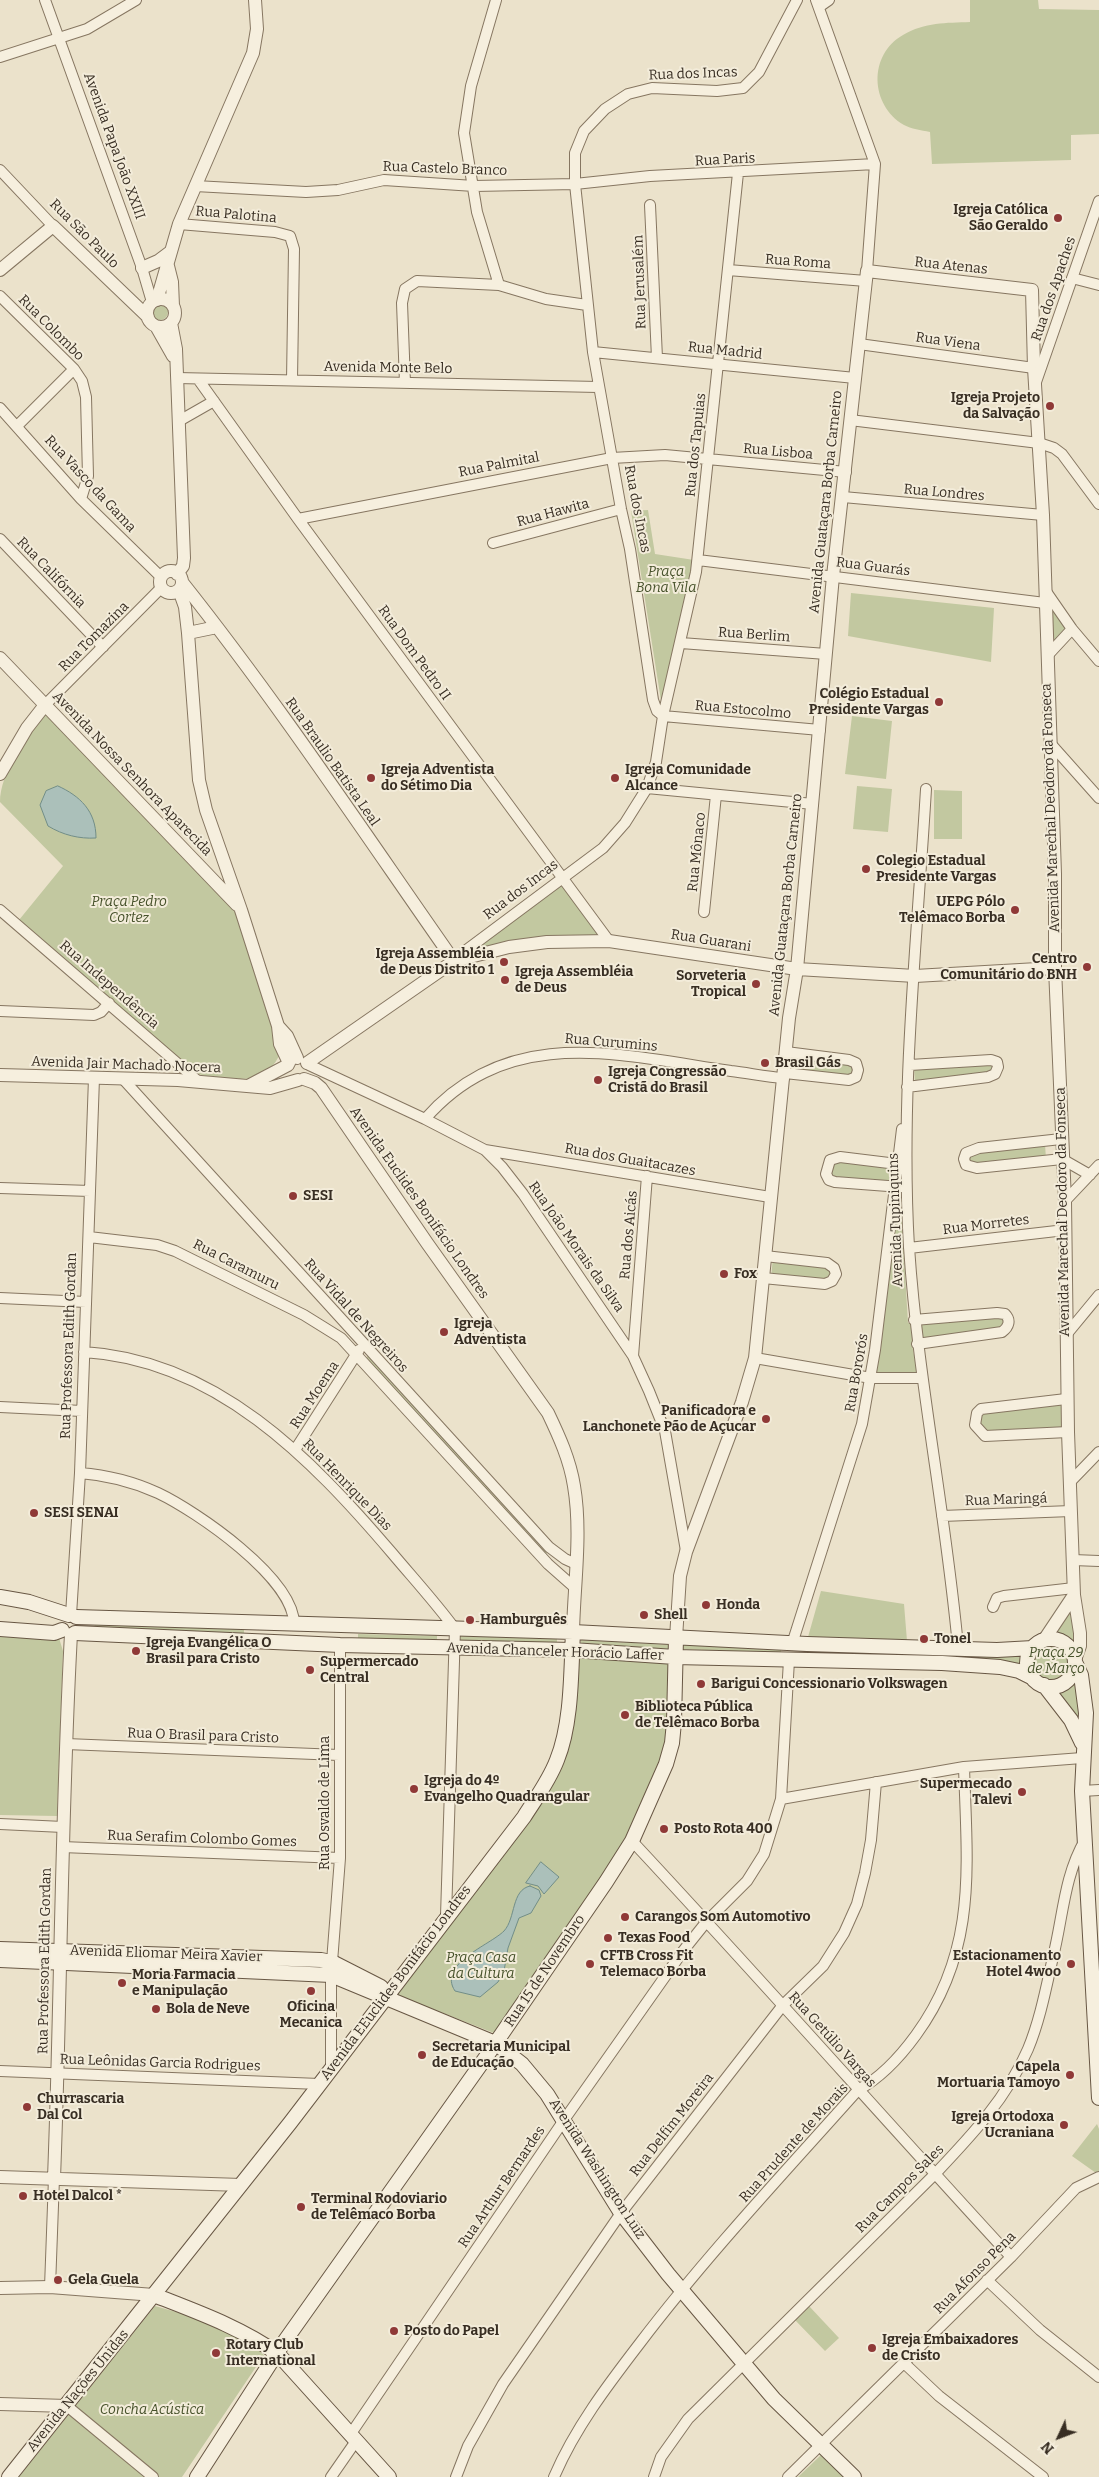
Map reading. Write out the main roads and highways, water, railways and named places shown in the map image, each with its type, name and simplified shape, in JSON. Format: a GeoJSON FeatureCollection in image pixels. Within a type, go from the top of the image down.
{"type":"FeatureCollection","features":[{"type":"Feature","properties":{"kind":"main road","name":"Avenida Chanceler Horácio Laffer"},"geometry":{"type":"LineString","coordinates":[[0,1597],[29,1602],[72,1616],[573,1632],[792,1644],[958,1647],[997,1650],[1039,1644]]}},
{"type":"Feature","properties":{"kind":"main road"},"geometry":{"type":"LineString","coordinates":[[70,1633],[80,1626],[72,1616]]}},
{"type":"Feature","properties":{"kind":"main road","name":"Avenida Chanceler Horácio Laffer"},"geometry":{"type":"LineString","coordinates":[[0,1629],[340,1645],[572,1650],[675,1657],[1000,1667],[1019,1671],[1038,1682]]}},
{"type":"Feature","properties":{"kind":"main road","name":"Avenida EEuclides Bonifácio Londres"},"geometry":{"type":"LineString","coordinates":[[150,2299],[241,2185],[524,1817],[554,1767],[559,1751],[569,1700],[573,1632]]}},
{"type":"Feature","properties":{"kind":"main road","name":"Rua 15 de Novembro"},"geometry":{"type":"LineString","coordinates":[[280,2350],[495,2043],[606,1882],[632,1840],[666,1764],[672,1744],[676,1638]]}},
{"type":"Feature","properties":{"kind":"main road"},"geometry":{"type":"LineString","coordinates":[[1082,1751],[1071,1720],[1038,1682],[1028,1666],[1029,1653],[1039,1644],[1052,1639],[1067,1645],[1075,1661],[1084,1689],[1086,1713],[1082,1751],[1082,1791],[1099,2098]]}},
{"type":"Feature","properties":{"kind":"main road"},"geometry":{"type":"LineString","coordinates":[[1038,1682],[1053,1686],[1069,1679],[1075,1661]]}},
{"type":"Feature","properties":{"kind":"main road","name":"Avenida Eliomar Meira Xavier"},"geometry":{"type":"LineString","coordinates":[[0,1948],[62,1956],[331,1968]]}},
{"type":"Feature","properties":{"kind":"main road","name":"Avenida Eliomar Meira Xavier"},"geometry":{"type":"LineString","coordinates":[[0,1960],[62,1956]]}},
{"type":"Feature","properties":{"kind":"main road","name":"Avenida Washington Luiz"},"geometry":{"type":"LineString","coordinates":[[331,1968],[387,1996],[495,2043],[528,2071],[548,2094],[622,2212],[681,2289],[744,2364],[820,2445],[854,2477]]}},
{"type":"Feature","properties":{"kind":"main road"},"geometry":{"type":"LineString","coordinates":[[150,2299],[219,2320],[280,2350],[353,2438],[389,2477]]}},
{"type":"Feature","properties":{"kind":"main road","name":"Avenida Nações Unidas"},"geometry":{"type":"LineString","coordinates":[[9,2477],[150,2299]]}},
{"type":"Feature","properties":{"kind":"main road"},"geometry":{"type":"LineString","coordinates":[[197,2477],[280,2350]]}},
{"type":"Feature","properties":{"kind":"water"},"geometry":{"type":"Polygon","coordinates":[[[58,786],[80,800],[90,812],[96,838],[71,836],[48,826],[40,805],[46,791],[58,786]]]}},
{"type":"Feature","properties":{"kind":"water"},"geometry":{"type":"Polygon","coordinates":[[[541,1862],[559,1877],[544,1894],[538,1886],[526,1883],[541,1862]]]}},
{"type":"Feature","properties":{"kind":"water"},"geometry":{"type":"Polygon","coordinates":[[[530,1886],[539,1890],[541,1896],[531,1913],[519,1918],[508,1948],[504,1971],[498,1982],[480,1997],[455,1991],[451,1981],[453,1972],[468,1956],[504,1931],[520,1893],[530,1886]]]}},
{"type":"Feature","properties":{"kind":"place","name":"Igreja Católica São Geraldo"},"geometry":{"type":"Point","coordinates":[1058,218]}},
{"type":"Feature","properties":{"kind":"place","name":"Igreja Projeto da Salvação"},"geometry":{"type":"Point","coordinates":[1050,406]}},
{"type":"Feature","properties":{"kind":"place","name":"Colégio Estadual Presidente Vargas"},"geometry":{"type":"Point","coordinates":[939,702]}},
{"type":"Feature","properties":{"kind":"place","name":"Igreja Adventista do Sétimo Dia"},"geometry":{"type":"Point","coordinates":[371,778]}},
{"type":"Feature","properties":{"kind":"place","name":"Igreja Comunidade Alcance"},"geometry":{"type":"Point","coordinates":[615,778]}},
{"type":"Feature","properties":{"kind":"place","name":"Colegio Estadual Presidente Vargas"},"geometry":{"type":"Point","coordinates":[866,869]}},
{"type":"Feature","properties":{"kind":"place","name":"UEPG Pólo Telêmaco Borba"},"geometry":{"type":"Point","coordinates":[1015,910]}},
{"type":"Feature","properties":{"kind":"place","name":"Igreja Assembléia de Deus Distrito 1"},"geometry":{"type":"Point","coordinates":[504,962]}},
{"type":"Feature","properties":{"kind":"place","name":"Centro Comunitário do BNH"},"geometry":{"type":"Point","coordinates":[1087,967]}},
{"type":"Feature","properties":{"kind":"place","name":"Igreja Assembléia de Deus"},"geometry":{"type":"Point","coordinates":[505,980]}},
{"type":"Feature","properties":{"kind":"place","name":"Sorveteria Tropical"},"geometry":{"type":"Point","coordinates":[756,984]}},
{"type":"Feature","properties":{"kind":"place","name":"Brasil Gás"},"geometry":{"type":"Point","coordinates":[765,1063]}},
{"type":"Feature","properties":{"kind":"place","name":"Igreja Congressão Cristã do Brasil"},"geometry":{"type":"Point","coordinates":[598,1080]}},
{"type":"Feature","properties":{"kind":"place","name":"SESI"},"geometry":{"type":"Point","coordinates":[293,1196]}},
{"type":"Feature","properties":{"kind":"place","name":"Fox"},"geometry":{"type":"Point","coordinates":[724,1274]}},
{"type":"Feature","properties":{"kind":"place","name":"Igreja Adventista"},"geometry":{"type":"Point","coordinates":[444,1332]}},
{"type":"Feature","properties":{"kind":"place","name":"Panificadora e Lanchonete Pão de Açucar"},"geometry":{"type":"Point","coordinates":[766,1419]}},
{"type":"Feature","properties":{"kind":"place","name":"SESI SENAI"},"geometry":{"type":"Point","coordinates":[34,1513]}},
{"type":"Feature","properties":{"kind":"place","name":"Honda"},"geometry":{"type":"Point","coordinates":[706,1605]}},
{"type":"Feature","properties":{"kind":"place","name":"Shell"},"geometry":{"type":"Point","coordinates":[644,1615]}},
{"type":"Feature","properties":{"kind":"place","name":"Hamburguês"},"geometry":{"type":"Point","coordinates":[470,1620]}},
{"type":"Feature","properties":{"kind":"place","name":"Tonel"},"geometry":{"type":"Point","coordinates":[924,1639]}},
{"type":"Feature","properties":{"kind":"place","name":"Igreja Evangélica O Brasil para Cristo"},"geometry":{"type":"Point","coordinates":[136,1651]}},
{"type":"Feature","properties":{"kind":"place","name":"Supermercado Central"},"geometry":{"type":"Point","coordinates":[310,1670]}},
{"type":"Feature","properties":{"kind":"place","name":"Barigui Concessionario Volkswagen"},"geometry":{"type":"Point","coordinates":[701,1684]}},
{"type":"Feature","properties":{"kind":"place","name":"Biblioteca Pública de Telêmaco Borba"},"geometry":{"type":"Point","coordinates":[625,1715]}},
{"type":"Feature","properties":{"kind":"place","name":"Igreja do 4º Evangelho Quadrangular"},"geometry":{"type":"Point","coordinates":[414,1789]}},
{"type":"Feature","properties":{"kind":"place","name":"Supermecado Talevi"},"geometry":{"type":"Point","coordinates":[1022,1792]}},
{"type":"Feature","properties":{"kind":"place","name":"Posto Rota 400"},"geometry":{"type":"Point","coordinates":[664,1829]}},
{"type":"Feature","properties":{"kind":"place","name":"Carangos Som Automotivo"},"geometry":{"type":"Point","coordinates":[625,1917]}},
{"type":"Feature","properties":{"kind":"place","name":"Texas Food"},"geometry":{"type":"Point","coordinates":[608,1938]}},
{"type":"Feature","properties":{"kind":"place","name":"CFTB Cross Fit Telemaco Borba"},"geometry":{"type":"Point","coordinates":[590,1964]}},
{"type":"Feature","properties":{"kind":"place","name":"Estacionamento Hotel 4woo"},"geometry":{"type":"Point","coordinates":[1071,1964]}},
{"type":"Feature","properties":{"kind":"place","name":"Moria Farmacia e Manipulação"},"geometry":{"type":"Point","coordinates":[122,1983]}},
{"type":"Feature","properties":{"kind":"place","name":"Oficina Mecanica"},"geometry":{"type":"Point","coordinates":[311,1991]}},
{"type":"Feature","properties":{"kind":"place","name":"Bola de Neve"},"geometry":{"type":"Point","coordinates":[156,2009]}},
{"type":"Feature","properties":{"kind":"place","name":"Secretaria Municipal de Educação"},"geometry":{"type":"Point","coordinates":[422,2055]}},
{"type":"Feature","properties":{"kind":"place","name":"Capela Mortuaria Tamoyo"},"geometry":{"type":"Point","coordinates":[1070,2075]}},
{"type":"Feature","properties":{"kind":"place","name":"Churrascaria Dal Col"},"geometry":{"type":"Point","coordinates":[27,2107]}},
{"type":"Feature","properties":{"kind":"place","name":"Igreja Ortodoxa Ucraniana"},"geometry":{"type":"Point","coordinates":[1064,2125]}},
{"type":"Feature","properties":{"kind":"place","name":"Hotel Dalcol *"},"geometry":{"type":"Point","coordinates":[23,2196]}},
{"type":"Feature","properties":{"kind":"place","name":"Terminal Rodoviario de Telêmaco Borba"},"geometry":{"type":"Point","coordinates":[301,2207]}},
{"type":"Feature","properties":{"kind":"place","name":"Gela Guela"},"geometry":{"type":"Point","coordinates":[58,2280]}},
{"type":"Feature","properties":{"kind":"place","name":"Posto do Papel"},"geometry":{"type":"Point","coordinates":[394,2331]}},
{"type":"Feature","properties":{"kind":"place","name":"Igreja Embaixadores de Cristo"},"geometry":{"type":"Point","coordinates":[872,2348]}},
{"type":"Feature","properties":{"kind":"place","name":"Rotary Club International"},"geometry":{"type":"Point","coordinates":[216,2353]}},
{"type":"Feature","properties":{"kind":"park label","name":"Praça Bona Vila"},"geometry":{"type":"Point","coordinates":[666,580]}},
{"type":"Feature","properties":{"kind":"park label","name":"Praça Pedro Cortez"},"geometry":{"type":"Point","coordinates":[129,910]}},
{"type":"Feature","properties":{"kind":"park label","name":"Praça 29 de Março"},"geometry":{"type":"Point","coordinates":[1056,1662]}},
{"type":"Feature","properties":{"kind":"park label","name":"Praça Casa da Cultura"},"geometry":{"type":"Point","coordinates":[481,1966]}},
{"type":"Feature","properties":{"kind":"park label","name":"Concha Acústica"},"geometry":{"type":"Point","coordinates":[152,2410]}}]}
